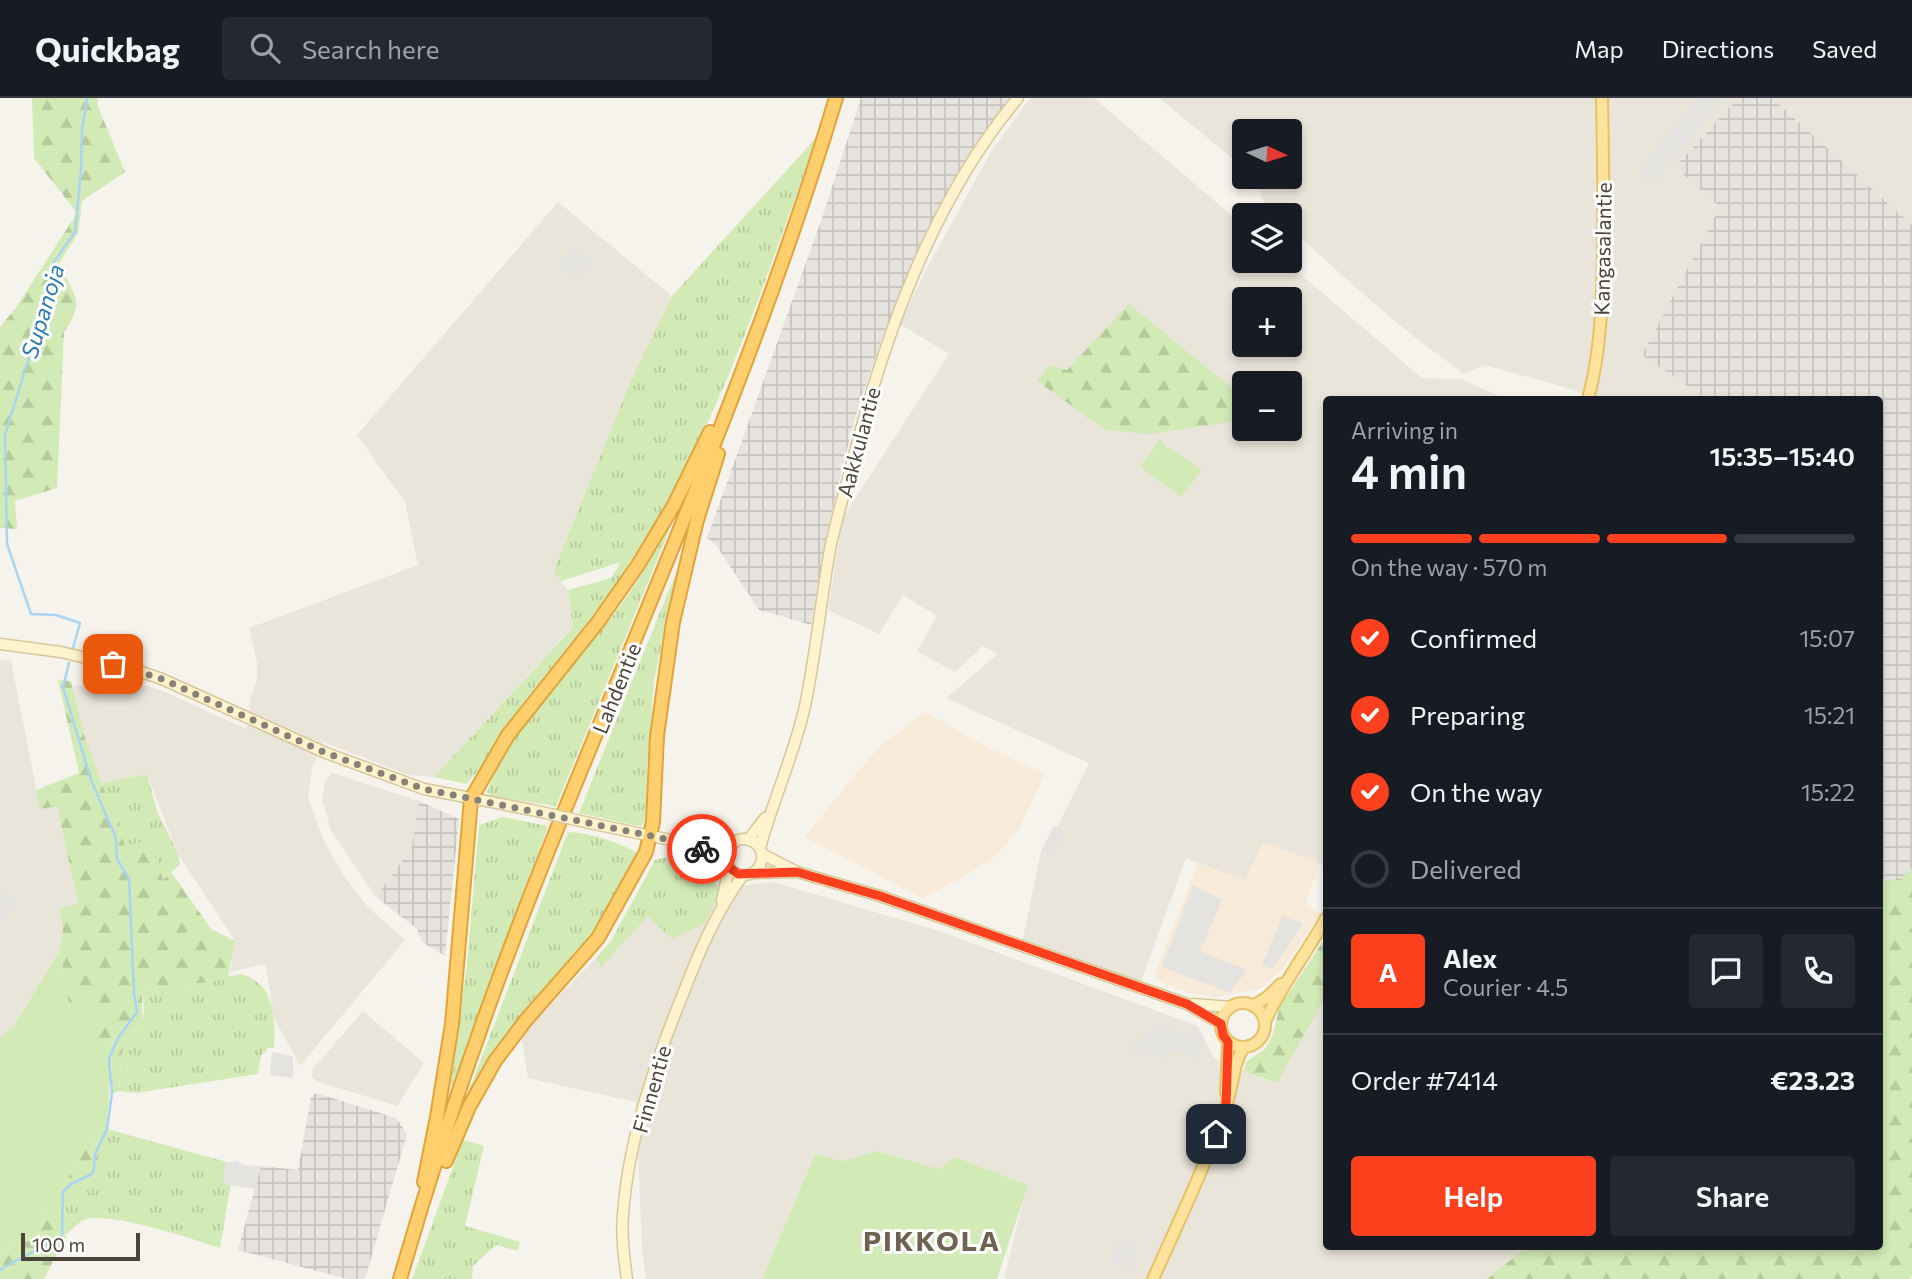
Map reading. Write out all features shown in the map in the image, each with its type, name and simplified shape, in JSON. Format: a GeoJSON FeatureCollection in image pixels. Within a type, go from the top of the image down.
{"type":"FeatureCollection","features":[{"type":"Feature","properties":{"kind":"highway","name":"Lahdentie"},"geometry":{"type":"LineString","coordinates":[[400,1279],[470,1062],[527,906],[762,321],[836,98]]}},
{"type":"Feature","properties":{"kind":"highway"},"geometry":{"type":"LineString","coordinates":[[410,1247],[446,1063],[471,799],[508,734],[598,622],[657,535],[694,466],[762,321]]}},
{"type":"Feature","properties":{"kind":"highway"},"geometry":{"type":"LineString","coordinates":[[410,1247],[458,1130],[482,1084],[509,1041],[598,937],[646,852],[653,822],[661,698],[678,594],[701,508],[762,321]]}},
{"type":"Feature","properties":{"kind":"main road","name":"Aakkulantie"},"geometry":{"type":"LineString","coordinates":[[761,851],[770,812],[796,742],[809,684],[832,543],[863,420],[889,335],[927,246],[950,202],[972,162],[1018,98]]}},
{"type":"Feature","properties":{"kind":"main road","name":"Kangasalantie"},"geometry":{"type":"LineString","coordinates":[[1589,396],[1601,321],[1604,181],[1602,98]]}},
{"type":"Feature","properties":{"kind":"main road"},"geometry":{"type":"LineString","coordinates":[[0,643],[93,659],[152,676],[326,753],[424,789],[690,844],[748,840],[761,851],[797,872],[880,896],[1187,1004],[1221,1024]]}},
{"type":"Feature","properties":{"kind":"main road","name":"Aakkulantie"},"geometry":{"type":"LineString","coordinates":[[748,840],[770,812]]}},
{"type":"Feature","properties":{"kind":"main road"},"geometry":{"type":"LineString","coordinates":[[728,864],[728,850],[735,842]]}},
{"type":"Feature","properties":{"kind":"main road"},"geometry":{"type":"LineString","coordinates":[[690,844],[743,875],[797,872]]}},
{"type":"Feature","properties":{"kind":"main road"},"geometry":{"type":"LineString","coordinates":[[754,873],[761,865],[761,851]]}},
{"type":"Feature","properties":{"kind":"main road","name":"Finnentie"},"geometry":{"type":"LineString","coordinates":[[721,909],[728,864]]}},
{"type":"Feature","properties":{"kind":"main road","name":"Finnentie"},"geometry":{"type":"LineString","coordinates":[[627,1279],[622,1234],[623,1214],[631,1160],[652,1076],[702,945],[743,875]]}},
{"type":"Feature","properties":{"kind":"main road"},"geometry":{"type":"LineString","coordinates":[[1231,1007],[1223,1016],[1221,1024],[1223,1035],[1228,1042],[1244,1047],[1260,1040],[1273,1004],[1323,923]]}},
{"type":"Feature","properties":{"kind":"main road"},"geometry":{"type":"LineString","coordinates":[[1253,1006],[1291,975]]}},
{"type":"Feature","properties":{"kind":"main road"},"geometry":{"type":"LineString","coordinates":[[1187,1004],[1231,1007],[1241,1003],[1253,1006],[1262,1014],[1265,1022]]}},
{"type":"Feature","properties":{"kind":"main road"},"geometry":{"type":"LineString","coordinates":[[1226,1107],[1228,1042]]}},
{"type":"Feature","properties":{"kind":"main road"},"geometry":{"type":"LineString","coordinates":[[1153,1279],[1226,1107],[1236,1061],[1244,1047]]}},
{"type":"Feature","properties":{"kind":"shaded area"},"geometry":{"type":"Polygon","coordinates":[[[861,98],[1013,98],[933,224],[883,334],[854,421],[826,536],[811,625],[759,610],[716,545],[707,538],[822,218],[861,98]]]}},
{"type":"Feature","properties":{"kind":"shaded area"},"geometry":{"type":"Polygon","coordinates":[[[1030,98],[1094,98],[1232,216],[1232,273],[1299,273],[1422,378],[1461,379],[1498,396],[1323,396],[1323,865],[1263,843],[1245,881],[1186,858],[1139,987],[1021,948],[1041,851],[1054,826],[1057,827],[1089,763],[946,698],[998,654],[983,646],[955,672],[917,651],[937,616],[903,595],[879,634],[828,610],[843,517],[949,354],[900,324],[927,268],[992,150],[1030,98]]]}},
{"type":"Feature","properties":{"kind":"shaded area"},"geometry":{"type":"Polygon","coordinates":[[[1159,98],[1738,98],[1675,167],[1720,207],[1642,355],[1702,396],[1587,396],[1485,365],[1464,374],[1413,336],[1302,239],[1302,203],[1264,203],[1259,189],[1302,189],[1302,119],[1232,119],[1232,158],[1159,98]]]}},
{"type":"Feature","properties":{"kind":"shaded area"},"geometry":{"type":"Polygon","coordinates":[[[1698,98],[1724,98],[1653,184],[1638,171],[1698,98]]]}},
{"type":"Feature","properties":{"kind":"shaded area"},"geometry":{"type":"Polygon","coordinates":[[[1738,98],[1772,98],[1912,225],[1912,868],[1904,878],[1890,882],[1883,879],[1883,396],[1702,396],[1642,355],[1720,207],[1675,167],[1738,98]]]}},
{"type":"Feature","properties":{"kind":"shaded area"},"geometry":{"type":"Polygon","coordinates":[[[1772,98],[1912,98],[1912,225],[1772,98]]]}},
{"type":"Feature","properties":{"kind":"shaded area"},"geometry":{"type":"Polygon","coordinates":[[[558,202],[672,296],[634,373],[553,572],[568,590],[573,626],[434,777],[409,775],[323,742],[312,768],[308,797],[323,839],[344,876],[368,907],[405,940],[300,1066],[271,1012],[271,994],[265,964],[230,972],[235,941],[178,854],[147,774],[100,783],[72,686],[137,683],[163,691],[246,729],[251,696],[257,680],[257,662],[249,628],[418,565],[405,502],[357,435],[558,202]]]}},
{"type":"Feature","properties":{"kind":"shaded area"},"geometry":{"type":"Polygon","coordinates":[[[574,245],[593,261],[577,280],[558,265],[574,245]]]}},
{"type":"Feature","properties":{"kind":"shaded area"},"geometry":{"type":"Polygon","coordinates":[[[0,660],[11,661],[40,808],[57,805],[78,905],[59,908],[63,927],[60,950],[15,1024],[0,1038],[0,660]]]}},
{"type":"Feature","properties":{"kind":"shaded area"},"geometry":{"type":"Polygon","coordinates":[[[925,712],[989,748],[1045,774],[1018,830],[997,855],[965,876],[922,898],[805,837],[882,745],[925,712]]]}},
{"type":"Feature","properties":{"kind":"shaded area"},"geometry":{"type":"Polygon","coordinates":[[[332,773],[419,801],[412,847],[376,897],[331,830],[322,799],[326,780],[332,773]]]}},
{"type":"Feature","properties":{"kind":"shaded area"},"geometry":{"type":"Polygon","coordinates":[[[419,801],[459,819],[445,956],[422,942],[417,929],[376,897],[412,847],[419,801]]]}},
{"type":"Feature","properties":{"kind":"shaded area"},"geometry":{"type":"Polygon","coordinates":[[[1054,826],[1065,832],[1053,857],[1041,851],[1054,826]]]}},
{"type":"Feature","properties":{"kind":"shaded area"},"geometry":{"type":"Polygon","coordinates":[[[1263,842],[1320,863],[1305,906],[1321,913],[1282,969],[1260,989],[1213,997],[1186,992],[1163,983],[1154,976],[1198,863],[1245,881],[1263,842]]]}},
{"type":"Feature","properties":{"kind":"shaded area"},"geometry":{"type":"Polygon","coordinates":[[[774,882],[942,932],[1198,1026],[1214,1058],[1276,1083],[1323,1000],[1323,1250],[1523,1250],[1487,1279],[1004,1279],[1027,1185],[941,1169],[876,1151],[844,1161],[815,1154],[762,1279],[646,1279],[642,1248],[636,1102],[528,1078],[521,1035],[596,958],[601,966],[649,915],[717,898],[719,888],[774,882]]]}},
{"type":"Feature","properties":{"kind":"shaded area"},"geometry":{"type":"Polygon","coordinates":[[[1193,885],[1222,900],[1200,951],[1247,970],[1230,993],[1162,967],[1193,885]]]}},
{"type":"Feature","properties":{"kind":"shaded area"},"geometry":{"type":"Polygon","coordinates":[[[0,889],[18,902],[4,921],[0,918],[0,889]]]}},
{"type":"Feature","properties":{"kind":"shaded area"},"geometry":{"type":"Polygon","coordinates":[[[1283,916],[1303,924],[1273,969],[1262,965],[1283,916]]]}},
{"type":"Feature","properties":{"kind":"shaded area"},"geometry":{"type":"Polygon","coordinates":[[[363,1011],[424,1063],[397,1106],[316,1081],[312,1077],[313,1069],[363,1011]]]}},
{"type":"Feature","properties":{"kind":"shaded area"},"geometry":{"type":"Polygon","coordinates":[[[1158,1024],[1204,1039],[1199,1059],[1167,1049],[1162,1060],[1129,1049],[1158,1024]]]}},
{"type":"Feature","properties":{"kind":"shaded area"},"geometry":{"type":"Polygon","coordinates":[[[272,1052],[293,1056],[293,1078],[270,1075],[272,1052]]]}},
{"type":"Feature","properties":{"kind":"shaded area"},"geometry":{"type":"Polygon","coordinates":[[[316,1093],[396,1118],[407,1134],[365,1279],[347,1279],[238,1250],[261,1166],[298,1170],[311,1097],[316,1093]]]}},
{"type":"Feature","properties":{"kind":"shaded area"},"geometry":{"type":"Polygon","coordinates":[[[237,1161],[243,1165],[261,1166],[255,1189],[223,1184],[225,1163],[237,1161]]]}},
{"type":"Feature","properties":{"kind":"shaded area"},"geometry":{"type":"Polygon","coordinates":[[[1118,1240],[1138,1247],[1130,1269],[1110,1262],[1118,1240]]]}},
{"type":"Feature","properties":{"kind":"green space"},"geometry":{"type":"Polygon","coordinates":[[[32,98],[98,98],[97,104],[125,172],[82,201],[78,233],[59,264],[73,291],[76,305],[75,313],[64,332],[57,488],[15,501],[17,529],[0,528],[0,327],[15,309],[77,213],[34,158],[32,98]]]}},
{"type":"Feature","properties":{"kind":"green space"},"geometry":{"type":"Polygon","coordinates":[[[817,137],[767,277],[711,416],[655,523],[607,596],[527,698],[475,774],[466,784],[434,777],[573,627],[568,590],[611,578],[621,562],[561,581],[553,572],[634,373],[672,296],[817,137]]]}},
{"type":"Feature","properties":{"kind":"green space"},"geometry":{"type":"Polygon","coordinates":[[[1129,304],[1232,388],[1232,422],[1150,434],[1106,430],[1037,381],[1051,365],[1067,370],[1129,304]]]}},
{"type":"Feature","properties":{"kind":"green space"},"geometry":{"type":"Polygon","coordinates":[[[1160,439],[1167,447],[1202,470],[1181,497],[1140,467],[1160,439]]]}},
{"type":"Feature","properties":{"kind":"green space"},"geometry":{"type":"Polygon","coordinates":[[[671,526],[556,806],[491,796],[487,792],[512,743],[544,698],[623,603],[671,526]]]}},
{"type":"Feature","properties":{"kind":"green space"},"geometry":{"type":"Polygon","coordinates":[[[677,570],[654,681],[647,766],[646,820],[641,826],[579,813],[677,570]]]}},
{"type":"Feature","properties":{"kind":"green space"},"geometry":{"type":"Polygon","coordinates":[[[58,680],[71,681],[85,738],[125,846],[151,840],[163,880],[171,872],[212,930],[235,941],[228,976],[216,981],[142,990],[142,1021],[124,1044],[119,1091],[111,1095],[112,1048],[91,1035],[69,1005],[60,950],[63,927],[59,908],[78,904],[57,806],[40,809],[36,790],[79,773],[58,680]]]}},
{"type":"Feature","properties":{"kind":"green space"},"geometry":{"type":"Polygon","coordinates":[[[147,774],[157,811],[178,854],[180,864],[163,880],[125,847],[100,783],[147,774]]]}},
{"type":"Feature","properties":{"kind":"green space"},"geometry":{"type":"Polygon","coordinates":[[[503,817],[548,826],[456,1081],[450,1087],[467,964],[479,825],[503,817]]]}},
{"type":"Feature","properties":{"kind":"green space"},"geometry":{"type":"Polygon","coordinates":[[[568,832],[604,839],[638,853],[592,934],[532,1001],[493,1050],[465,1101],[568,832]]]}},
{"type":"Feature","properties":{"kind":"green space"},"geometry":{"type":"Polygon","coordinates":[[[676,855],[703,865],[719,888],[704,924],[672,939],[648,916],[601,967],[596,958],[611,941],[655,860],[676,855]]]}},
{"type":"Feature","properties":{"kind":"green space"},"geometry":{"type":"Polygon","coordinates":[[[1912,868],[1912,1276],[1909,1279],[1487,1279],[1523,1250],[1883,1250],[1883,879],[1890,881],[1905,875],[1912,868]]]}},
{"type":"Feature","properties":{"kind":"green space"},"geometry":{"type":"Polygon","coordinates":[[[1323,942],[1323,1000],[1277,1083],[1244,1071],[1246,1062],[1265,1049],[1272,1037],[1280,1006],[1323,942]]]}},
{"type":"Feature","properties":{"kind":"green space"},"geometry":{"type":"Polygon","coordinates":[[[60,950],[69,1005],[91,1009],[92,1035],[112,1048],[107,1129],[103,1137],[90,1139],[33,1239],[15,1246],[0,1258],[0,1038],[15,1024],[60,950]]]}},
{"type":"Feature","properties":{"kind":"green space"},"geometry":{"type":"Polygon","coordinates":[[[243,974],[262,986],[270,1000],[273,1016],[274,1048],[268,1048],[261,1056],[258,1074],[136,1093],[119,1091],[124,1044],[142,1021],[142,990],[216,981],[243,974]]]}},
{"type":"Feature","properties":{"kind":"green space"},"geometry":{"type":"Polygon","coordinates":[[[107,1129],[234,1164],[220,1248],[153,1228],[100,1218],[84,1220],[62,1236],[63,1192],[71,1184],[85,1178],[95,1163],[95,1154],[107,1129]]]}},
{"type":"Feature","properties":{"kind":"green space"},"geometry":{"type":"Polygon","coordinates":[[[103,1137],[95,1154],[92,1174],[71,1184],[63,1192],[62,1236],[67,1235],[44,1279],[0,1279],[0,1258],[15,1246],[33,1239],[90,1139],[103,1137]]]}},
{"type":"Feature","properties":{"kind":"green space"},"geometry":{"type":"Polygon","coordinates":[[[463,1140],[484,1146],[465,1226],[520,1242],[518,1251],[496,1245],[473,1266],[472,1279],[412,1279],[463,1140]]]}},
{"type":"Feature","properties":{"kind":"green space"},"geometry":{"type":"Polygon","coordinates":[[[876,1151],[940,1169],[954,1157],[1028,1185],[997,1279],[762,1279],[815,1154],[844,1161],[876,1151]]]}},
{"type":"Feature","properties":{"kind":"waterway","name":"Supanoja"},"geometry":{"type":"LineString","coordinates":[[73,648],[80,623],[56,615],[31,614],[7,544],[5,435],[39,325],[54,262],[75,232],[87,98]]}},
{"type":"Feature","properties":{"kind":"waterway"},"geometry":{"type":"LineString","coordinates":[[0,1270],[62,1236],[63,1192],[71,1184],[92,1174],[95,1154],[107,1129],[112,1093],[109,1059],[118,1038],[137,1012],[129,879],[117,859],[116,838],[91,780],[63,687],[69,663]]}},
{"type":"Feature","properties":{"kind":"way so far"},"geometry":{"type":"LineString","coordinates":[[113,664],[162,679],[326,753],[424,789],[690,844],[702,849]]}},
{"type":"Feature","properties":{"kind":"district","name":"PIKKOLA"},"geometry":{"type":"Point","coordinates":[932,1240]}},
{"type":"Feature","properties":{"kind":"route"},"geometry":{"type":"LineString","coordinates":[[702,849],[727,861],[729,867],[738,874],[797,872],[880,896],[1187,1004],[1210,1016],[1221,1024],[1223,1035],[1228,1042],[1226,1107],[1216,1134]]}}]}
